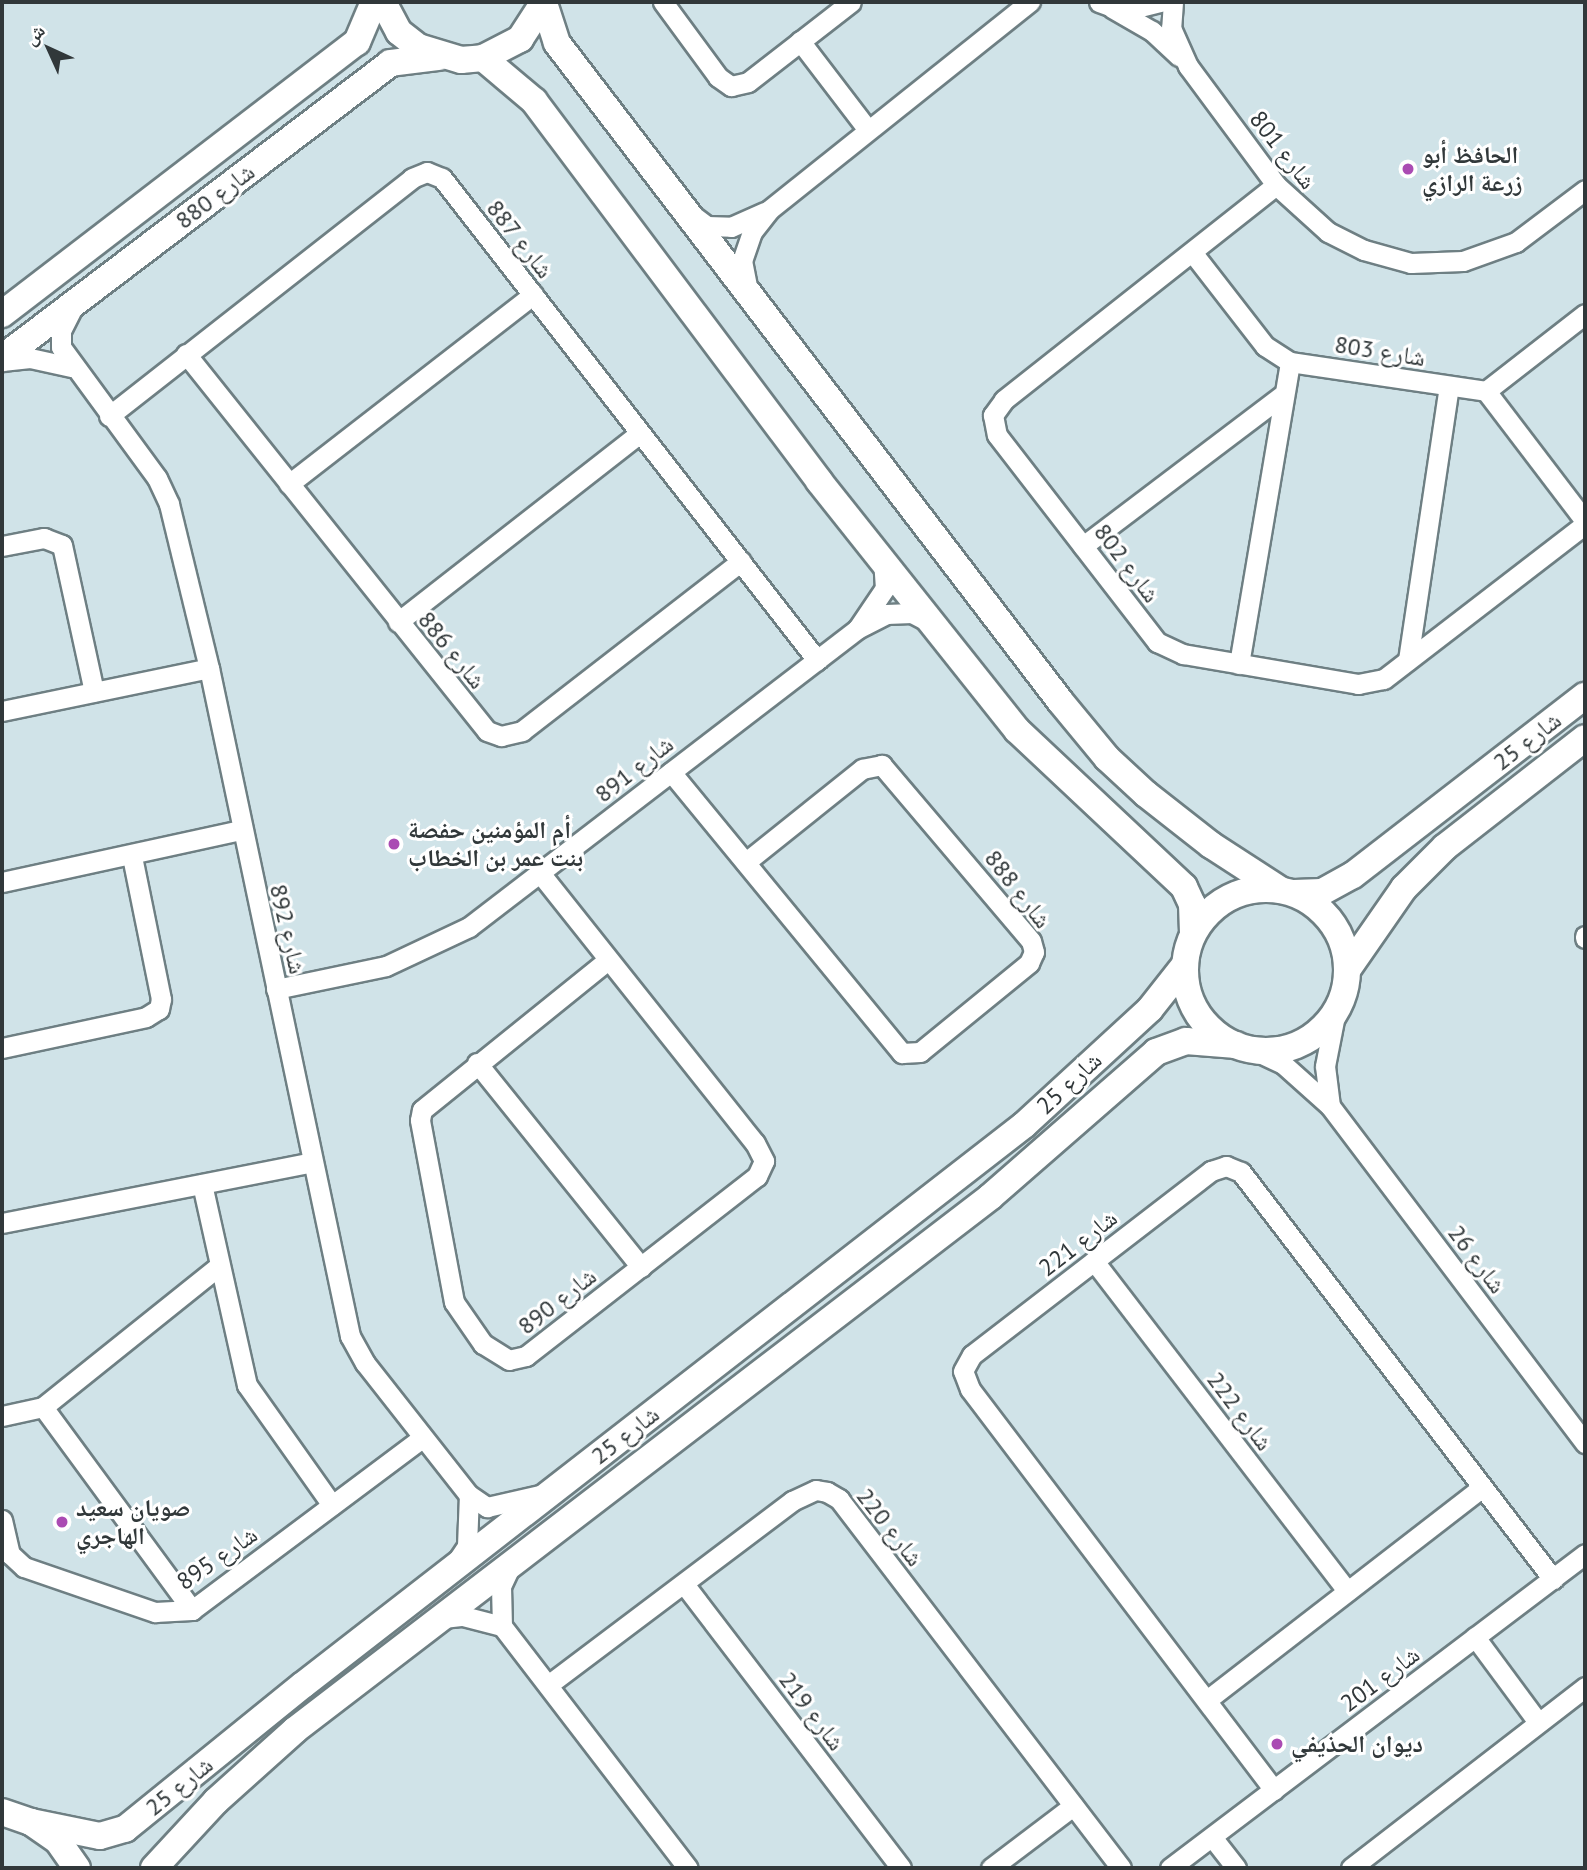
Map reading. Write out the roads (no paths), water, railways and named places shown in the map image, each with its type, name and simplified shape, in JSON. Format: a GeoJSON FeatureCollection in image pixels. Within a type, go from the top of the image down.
{"type":"FeatureCollection","features":[{"type":"Feature","properties":{"kind":"street","name":"شارع 880"},"geometry":{"type":"LineString","coordinates":[[2,314],[357,42],[374,2]]}},
{"type":"Feature","properties":{"kind":"street"},"geometry":{"type":"LineString","coordinates":[[383,2],[400,32],[439,57]]}},
{"type":"Feature","properties":{"kind":"street"},"geometry":{"type":"LineString","coordinates":[[544,2],[557,43],[755,306],[1107,758],[1211,845],[1287,891],[1316,905],[1333,923],[1344,945],[1347,970],[1336,1010],[1301,1043],[1278,1050],[1245,1048],[1208,1027],[1189,999],[1184,966],[1193,933],[1192,904],[1184,887],[1017,730],[939,628],[883,561],[534,101],[482,58],[520,38],[544,2]]}},
{"type":"Feature","properties":{"kind":"street"},"geometry":{"type":"LineString","coordinates":[[663,2],[718,77],[731,86],[748,82],[850,2]]}},
{"type":"Feature","properties":{"kind":"street"},"geometry":{"type":"LineString","coordinates":[[1102,4],[1137,11],[1161,2]]}},
{"type":"Feature","properties":{"kind":"street","name":"شارع 801"},"geometry":{"type":"LineString","coordinates":[[1173,2],[1171,28],[1188,66]]}},
{"type":"Feature","properties":{"kind":"street"},"geometry":{"type":"LineString","coordinates":[[755,306],[742,261],[752,232],[769,210],[867,130],[1031,4]]}},
{"type":"Feature","properties":{"kind":"street","name":"شارع 801"},"geometry":{"type":"LineString","coordinates":[[1102,4],[1152,32],[1188,66],[1276,185],[1328,232],[1364,250],[1412,263],[1463,261],[1516,242],[1585,190]]}},
{"type":"Feature","properties":{"kind":"street"},"geometry":{"type":"LineString","coordinates":[[800,41],[867,130]]}},
{"type":"Feature","properties":{"kind":"street","name":"شارع 880"},"geometry":{"type":"LineString","coordinates":[[2,359],[390,63],[439,57],[482,58]]}},
{"type":"Feature","properties":{"kind":"street","name":"شارع 887"},"geometry":{"type":"LineString","coordinates":[[109,416],[412,178],[427,172],[442,178],[817,660]]}},
{"type":"Feature","properties":{"kind":"street","name":"شارع 802"},"geometry":{"type":"LineString","coordinates":[[1276,185],[1004,400],[993,415],[997,435],[1167,650],[1358,684],[1384,679],[1585,523]]}},
{"type":"Feature","properties":{"kind":"street"},"geometry":{"type":"LineString","coordinates":[[681,207],[706,226],[731,227],[769,210]]}},
{"type":"Feature","properties":{"kind":"street","name":"شارع 803"},"geometry":{"type":"LineString","coordinates":[[1192,251],[1265,346],[1290,362],[1486,391]]}},
{"type":"Feature","properties":{"kind":"street"},"geometry":{"type":"LineString","coordinates":[[289,484],[533,295]]}},
{"type":"Feature","properties":{"kind":"street","name":"شارع 892"},"geometry":{"type":"LineString","coordinates":[[78,300],[61,331],[61,347],[71,367],[157,478],[169,504],[209,668],[240,830],[350,1336],[365,1363],[469,1495]]}},
{"type":"Feature","properties":{"kind":"street"},"geometry":{"type":"LineString","coordinates":[[1585,314],[1486,391],[1585,523]]}},
{"type":"Feature","properties":{"kind":"street","name":"شارع 886"},"geometry":{"type":"LineString","coordinates":[[186,354],[487,732],[501,736],[522,731],[741,561]]}},
{"type":"Feature","properties":{"kind":"street"},"geometry":{"type":"LineString","coordinates":[[2,359],[30,358],[71,367]]}},
{"type":"Feature","properties":{"kind":"street"},"geometry":{"type":"LineString","coordinates":[[1240,664],[1281,396],[1290,362]]}},
{"type":"Feature","properties":{"kind":"street"},"geometry":{"type":"LineString","coordinates":[[1408,660],[1449,387]]}},
{"type":"Feature","properties":{"kind":"street"},"geometry":{"type":"LineString","coordinates":[[1083,546],[1281,396]]}},
{"type":"Feature","properties":{"kind":"street"},"geometry":{"type":"LineString","coordinates":[[398,622],[639,434]]}},
{"type":"Feature","properties":{"kind":"street"},"geometry":{"type":"LineString","coordinates":[[2,546],[44,538],[62,545],[94,692]]}},
{"type":"Feature","properties":{"kind":"street","name":"شارع 891"},"geometry":{"type":"LineString","coordinates":[[857,629],[884,588],[883,561]]}},
{"type":"Feature","properties":{"kind":"street","name":"شارع 891"},"geometry":{"type":"LineString","coordinates":[[276,989],[386,966],[469,927],[857,629],[886,614],[912,613],[939,628]]}},
{"type":"Feature","properties":{"kind":"street"},"geometry":{"type":"LineString","coordinates":[[2,711],[209,668]]}},
{"type":"Feature","properties":{"kind":"street","name":"شارع 25"},"geometry":{"type":"LineString","coordinates":[[1287,891],[1322,892],[1353,875],[1585,696]]}},
{"type":"Feature","properties":{"kind":"street","name":"شارع 25"},"geometry":{"type":"LineString","coordinates":[[1347,970],[1404,888],[1445,847],[1585,738]]}},
{"type":"Feature","properties":{"kind":"street","name":"شارع 888"},"geometry":{"type":"LineString","coordinates":[[671,772],[897,1049],[907,1055],[920,1052],[1029,963],[1034,952],[1031,941],[882,765],[862,769],[746,862]]}},
{"type":"Feature","properties":{"kind":"street"},"geometry":{"type":"LineString","coordinates":[[2,882],[132,856],[240,830]]}},
{"type":"Feature","properties":{"kind":"street"},"geometry":{"type":"LineString","coordinates":[[2,1048],[146,1017],[159,1009],[161,999],[132,856]]}},
{"type":"Feature","properties":{"kind":"street","name":"شارع 890"},"geometry":{"type":"LineString","coordinates":[[540,873],[764,1155],[757,1177],[526,1356],[509,1360],[483,1344],[454,1301],[420,1120],[426,1104],[608,960]]}},
{"type":"Feature","properties":{"kind":"street"},"geometry":{"type":"LineString","coordinates":[[1193,933],[1214,906],[1245,891],[1287,891]]}},
{"type":"Feature","properties":{"kind":"street","name":"شارع 25"},"geometry":{"type":"LineString","coordinates":[[11,1814],[100,1836],[125,1829],[563,1483],[1024,1125],[1150,1009],[1184,966]]}},
{"type":"Feature","properties":{"kind":"street","name":"شارع 26"},"geometry":{"type":"LineString","coordinates":[[1330,1106],[1325,1066],[1336,1010]]}},
{"type":"Feature","properties":{"kind":"street","name":"شارع 25"},"geometry":{"type":"LineString","coordinates":[[154,1868],[256,1763],[990,1197],[1156,1052],[1186,1041],[1245,1048]]}},
{"type":"Feature","properties":{"kind":"street","name":"شارع 26"},"geometry":{"type":"LineString","coordinates":[[1245,1048],[1283,1064],[1330,1106],[1585,1443]]}},
{"type":"Feature","properties":{"kind":"street"},"geometry":{"type":"LineString","coordinates":[[477,1063],[641,1267]]}},
{"type":"Feature","properties":{"kind":"street"},"geometry":{"type":"LineString","coordinates":[[2,1223],[312,1162]]}},
{"type":"Feature","properties":{"kind":"street","name":"شارع 221"},"geometry":{"type":"LineString","coordinates":[[1274,1790],[965,1380],[963,1371],[972,1356],[1211,1171],[1234,1168],[1553,1579]]}},
{"type":"Feature","properties":{"kind":"street"},"geometry":{"type":"LineString","coordinates":[[202,1184],[218,1267],[247,1385],[332,1505]]}},
{"type":"Feature","properties":{"kind":"street"},"geometry":{"type":"LineString","coordinates":[[801,1342],[790,1336],[790,1322],[910,1229],[920,1207]]}},
{"type":"Feature","properties":{"kind":"street","name":"شارع 222"},"geometry":{"type":"LineString","coordinates":[[1094,1261],[1347,1591]]}},
{"type":"Feature","properties":{"kind":"street"},"geometry":{"type":"LineString","coordinates":[[2,1416],[43,1407],[218,1267]]}},
{"type":"Feature","properties":{"kind":"street"},"geometry":{"type":"LineString","coordinates":[[43,1407],[192,1609]]}},
{"type":"Feature","properties":{"kind":"street","name":"شارع 895"},"geometry":{"type":"LineString","coordinates":[[2,1520],[9,1554],[23,1567],[155,1612],[192,1609],[422,1438]]}},
{"type":"Feature","properties":{"kind":"street"},"geometry":{"type":"LineString","coordinates":[[469,1495],[488,1507],[519,1503],[563,1483],[579,1497],[573,1507],[524,1548],[510,1567],[501,1586],[502,1626],[688,1868]]}},
{"type":"Feature","properties":{"kind":"street"},"geometry":{"type":"LineString","coordinates":[[1207,1699],[1481,1488]]}},
{"type":"Feature","properties":{"kind":"street","name":"شارع 220"},"geometry":{"type":"LineString","coordinates":[[548,1685],[798,1497],[816,1490],[827,1492],[839,1499],[1121,1868]]}},
{"type":"Feature","properties":{"kind":"street"},"geometry":{"type":"LineString","coordinates":[[442,1580],[467,1546],[469,1495]]}},
{"type":"Feature","properties":{"kind":"street","name":"شارع 201"},"geometry":{"type":"LineString","coordinates":[[1170,1868],[1585,1554]]}},
{"type":"Feature","properties":{"kind":"street","name":"شارع 219"},"geometry":{"type":"LineString","coordinates":[[684,1584],[901,1868]]}},
{"type":"Feature","properties":{"kind":"street"},"geometry":{"type":"LineString","coordinates":[[443,1618],[463,1616],[502,1626]]}},
{"type":"Feature","properties":{"kind":"street"},"geometry":{"type":"LineString","coordinates":[[1475,1637],[1538,1722]]}},
{"type":"Feature","properties":{"kind":"street"},"geometry":{"type":"LineString","coordinates":[[1351,1868],[1585,1687]]}},
{"type":"Feature","properties":{"kind":"street"},"geometry":{"type":"LineString","coordinates":[[991,1868],[1073,1806]]}},
{"type":"Feature","properties":{"kind":"street"},"geometry":{"type":"LineString","coordinates":[[11,1814],[58,1841],[77,1868]]}},
{"type":"Feature","properties":{"kind":"street"},"geometry":{"type":"LineString","coordinates":[[1212,1837],[1236,1868]]}},
{"type":"Feature","properties":{"kind":"place","name":"الحافظ أبو زرعة الرازي"},"geometry":{"type":"Point","coordinates":[1408,169]}},
{"type":"Feature","properties":{"kind":"place","name":"أم المؤمنين حفصة بنت عمر بن الخطاب"},"geometry":{"type":"Point","coordinates":[394,844]}},
{"type":"Feature","properties":{"kind":"place","name":"صويان سعيد الهاجري"},"geometry":{"type":"Point","coordinates":[62,1522]}},
{"type":"Feature","properties":{"kind":"place","name":"ديوان الحذيفي"},"geometry":{"type":"Point","coordinates":[1277,1744]}}]}
